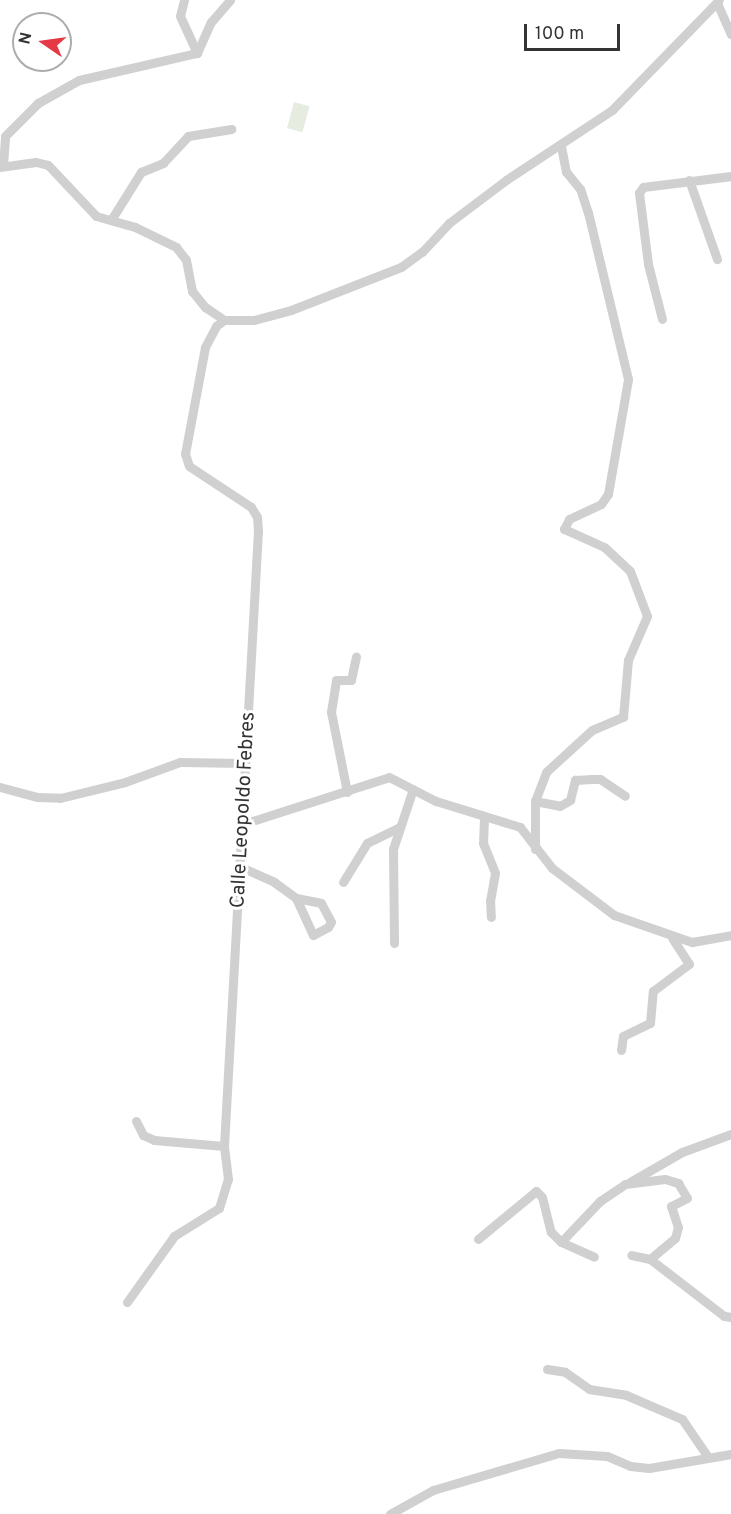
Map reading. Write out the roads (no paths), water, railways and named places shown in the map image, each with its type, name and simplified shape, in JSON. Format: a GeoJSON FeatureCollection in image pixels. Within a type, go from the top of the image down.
{"type":"FeatureCollection","features":[{"type":"Feature","properties":{"kind":"street"},"geometry":{"type":"LineString","coordinates":[[184,0],[180,16],[197,53]]}},
{"type":"Feature","properties":{"kind":"street"},"geometry":{"type":"LineString","coordinates":[[197,53],[211,22],[230,0]]}},
{"type":"Feature","properties":{"kind":"street"},"geometry":{"type":"LineString","coordinates":[[197,53],[78,80],[38,103],[5,136],[2,167],[36,162],[48,165],[96,216],[165,239],[176,248],[186,260],[192,291],[205,307],[224,320],[254,320],[291,310],[401,267],[422,252],[449,223],[612,110],[718,1],[731,34]]}},
{"type":"Feature","properties":{"kind":"street"},"geometry":{"type":"LineString","coordinates":[[111,220],[141,172],[163,164],[188,136],[231,129]]}},
{"type":"Feature","properties":{"kind":"street"},"geometry":{"type":"LineString","coordinates":[[535,849],[535,801],[546,772],[567,748],[592,730],[623,717],[628,660],[643,632],[646,616],[630,571],[604,547],[564,529],[569,519],[601,504],[608,494],[628,379],[588,213],[580,189],[566,172],[561,146]]}},
{"type":"Feature","properties":{"kind":"street"},"geometry":{"type":"LineString","coordinates":[[662,319],[637,201],[643,187],[731,176]]}},
{"type":"Feature","properties":{"kind":"street"},"geometry":{"type":"LineString","coordinates":[[689,180],[717,259]]}},
{"type":"Feature","properties":{"kind":"street","name":"Calle Leopoldo Febres"},"geometry":{"type":"LineString","coordinates":[[127,1302],[174,1236],[219,1208],[228,1179],[224,1146],[241,867],[257,517],[245,501],[189,466],[185,454],[205,347],[216,326],[224,320]]}},
{"type":"Feature","properties":{"kind":"street"},"geometry":{"type":"LineString","coordinates":[[347,792],[331,712],[336,680],[351,680],[356,657]]}},
{"type":"Feature","properties":{"kind":"street"},"geometry":{"type":"LineString","coordinates":[[0,787],[37,797],[60,798],[125,782],[180,762],[245,763]]}},
{"type":"Feature","properties":{"kind":"street"},"geometry":{"type":"LineString","coordinates":[[243,824],[389,777],[484,817],[520,827],[535,849],[592,902],[614,915],[672,938],[692,942],[731,935]]}},
{"type":"Feature","properties":{"kind":"street"},"geometry":{"type":"LineString","coordinates":[[535,801],[560,806],[570,800],[575,780],[592,779],[600,779],[625,796]]}},
{"type":"Feature","properties":{"kind":"street"},"geometry":{"type":"LineString","coordinates":[[394,943],[393,849],[413,789]]}},
{"type":"Feature","properties":{"kind":"street"},"geometry":{"type":"LineString","coordinates":[[484,817],[483,843],[495,873],[490,900],[491,917]]}},
{"type":"Feature","properties":{"kind":"street"},"geometry":{"type":"LineString","coordinates":[[343,882],[367,843],[400,827]]}},
{"type":"Feature","properties":{"kind":"street"},"geometry":{"type":"LineString","coordinates":[[241,867],[296,898]]}},
{"type":"Feature","properties":{"kind":"street"},"geometry":{"type":"LineString","coordinates":[[621,1050],[623,1036],[650,1023],[653,991],[689,964],[672,938]]}},
{"type":"Feature","properties":{"kind":"street"},"geometry":{"type":"LineString","coordinates":[[136,1121],[143,1135],[154,1140],[224,1146]]}},
{"type":"Feature","properties":{"kind":"street"},"geometry":{"type":"LineString","coordinates":[[561,1242],[600,1201],[625,1184],[682,1152],[731,1134]]}},
{"type":"Feature","properties":{"kind":"street"},"geometry":{"type":"LineString","coordinates":[[625,1184],[665,1179],[686,1192],[687,1198],[671,1206],[678,1227],[675,1238],[650,1259]]}},
{"type":"Feature","properties":{"kind":"street"},"geometry":{"type":"LineString","coordinates":[[478,1239],[536,1191],[542,1197],[551,1232],[561,1242],[594,1257]]}},
{"type":"Feature","properties":{"kind":"street"},"geometry":{"type":"LineString","coordinates":[[631,1255],[650,1259],[724,1316],[731,1317]]}},
{"type":"Feature","properties":{"kind":"street"},"geometry":{"type":"LineString","coordinates":[[547,1369],[565,1372],[589,1389],[626,1395],[682,1419],[708,1456]]}},
{"type":"Feature","properties":{"kind":"street"},"geometry":{"type":"LineString","coordinates":[[390,1514],[433,1490],[559,1453],[607,1456],[630,1466],[649,1468],[708,1456],[731,1454]]}}]}
